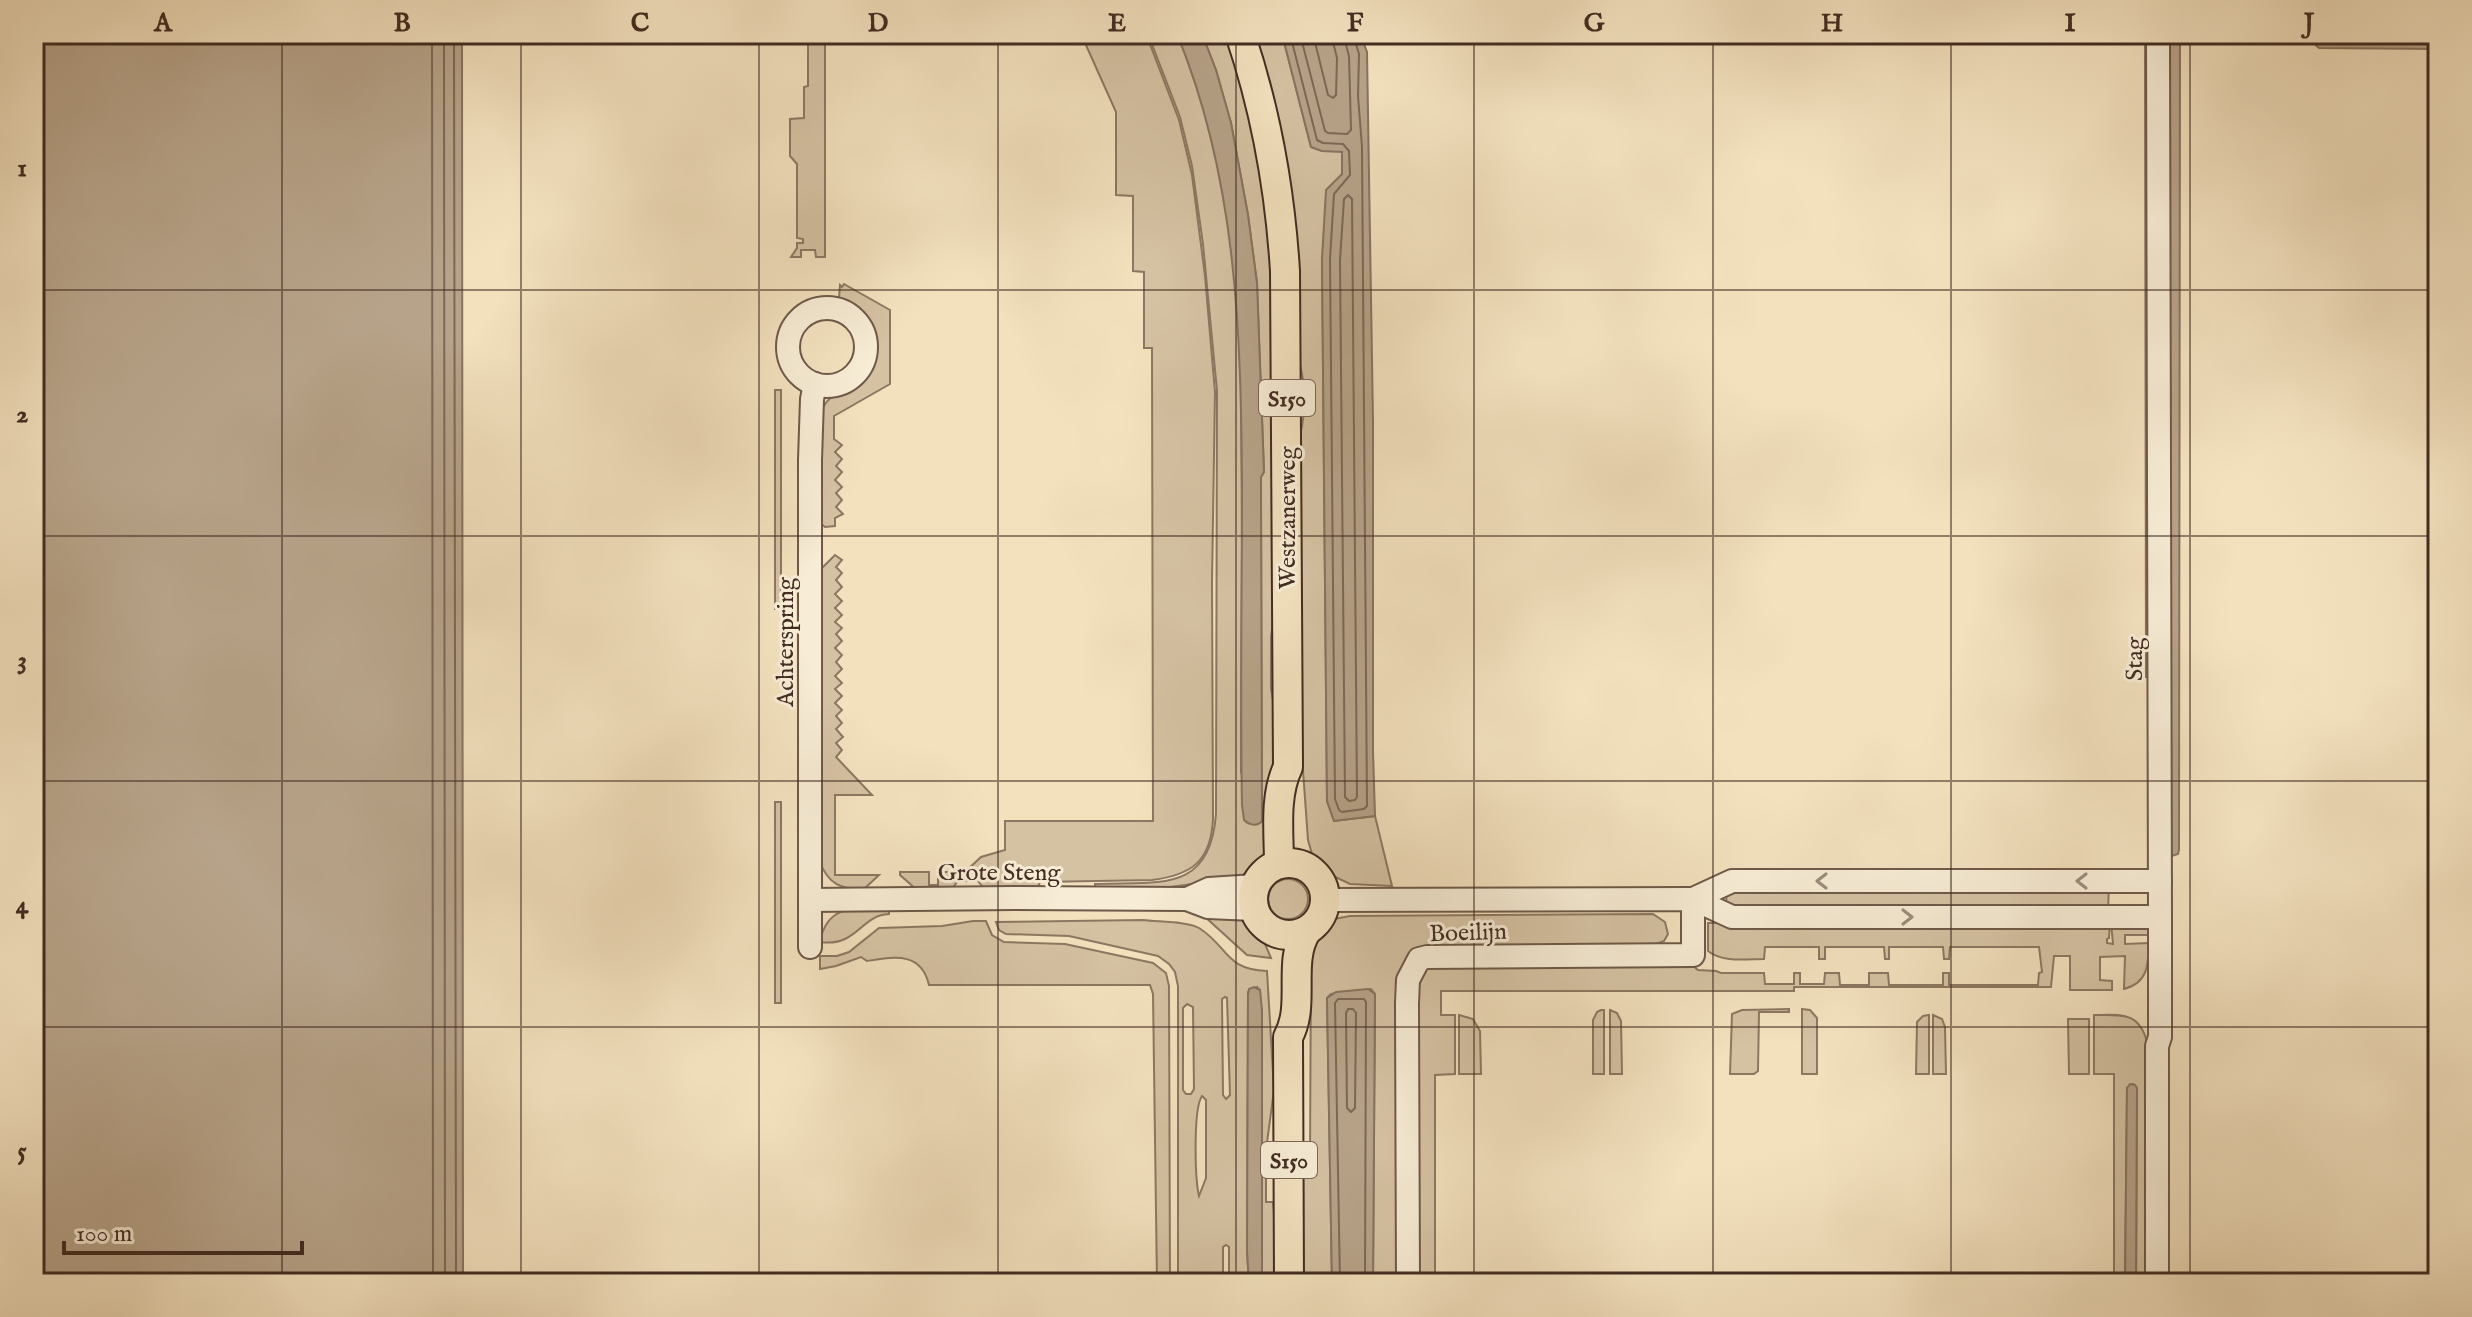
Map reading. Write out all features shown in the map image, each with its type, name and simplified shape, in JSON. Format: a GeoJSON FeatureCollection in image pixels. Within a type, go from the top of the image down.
{"type":"FeatureCollection","features":[{"type":"Feature","properties":{"kind":"main road","name":"Westzanerweg"},"geometry":{"type":"LineString","coordinates":[[1240,34],[1259,98],[1272,159],[1285,271],[1288,767],[1295,783],[1289,864]]}},
{"type":"Feature","properties":{"kind":"main road"},"geometry":{"type":"LineString","coordinates":[[1306,932],[1290,936],[1276,934],[1259,908],[1265,872],[1289,864],[1308,868],[1321,881],[1325,900]]}},
{"type":"Feature","properties":{"kind":"main road","name":"S150"},"geometry":{"type":"LineString","coordinates":[[1288,1037],[1295,1024],[1299,947],[1306,932],[1320,918],[1325,900]]}},
{"type":"Feature","properties":{"kind":"main road","name":"S150"},"geometry":{"type":"LineString","coordinates":[[1259,908],[1278,955],[1281,1023],[1288,1037],[1289,1283]]}},
{"type":"Feature","properties":{"kind":"street","name":"Stag"},"geometry":{"type":"LineString","coordinates":[[2157,1283],[2157,1046],[2160,1037],[2158,34]]}},
{"type":"Feature","properties":{"kind":"street","name":"Achterspring"},"geometry":{"type":"LineString","coordinates":[[810,947],[810,460],[815,384]]}},
{"type":"Feature","properties":{"kind":"street","name":"Boeilijn"},"geometry":{"type":"LineString","coordinates":[[1325,900],[1693,899],[1732,881],[2160,881]]}},
{"type":"Feature","properties":{"kind":"street","name":"Grote Steng"},"geometry":{"type":"LineString","coordinates":[[810,900],[1187,899],[1209,889],[1259,908]]}},
{"type":"Feature","properties":{"kind":"street","name":"Boeilijn"},"geometry":{"type":"LineString","coordinates":[[1693,899],[1732,917],[2160,917]]}},
{"type":"Feature","properties":{"kind":"street","name":"Boeilijn"},"geometry":{"type":"LineString","coordinates":[[1408,1283],[1407,1003],[1408,980],[1419,959],[1693,955],[1693,899]]}},
{"type":"Feature","properties":{"kind":"shaded area"},"geometry":{"type":"Polygon","coordinates":[[[808,34],[825,34],[825,257],[816,257],[815,250],[801,250],[801,257],[791,257],[797,243],[803,243],[803,239],[797,238],[797,164],[790,156],[790,119],[804,118],[804,87],[808,86],[808,34]]]}},
{"type":"Feature","properties":{"kind":"shaded area"},"geometry":{"type":"Polygon","coordinates":[[[1081,34],[1146,34],[1179,120],[1192,175],[1215,392],[1211,833],[1208,846],[1197,863],[1166,878],[1040,882],[1037,890],[985,890],[978,881],[962,881],[958,876],[951,890],[917,890],[900,872],[929,872],[929,885],[938,885],[938,872],[965,872],[981,857],[1005,850],[1005,821],[1153,821],[1152,348],[1144,348],[1144,272],[1133,271],[1133,196],[1116,195],[1116,112],[1081,34]]]}},
{"type":"Feature","properties":{"kind":"shaded area"},"geometry":{"type":"Polygon","coordinates":[[[1148,34],[1177,34],[1183,47],[1202,103],[1219,170],[1231,240],[1241,371],[1241,772],[1262,821],[1261,477],[1264,472],[1257,283],[1231,123],[1202,34],[1230,34],[1237,53],[1273,224],[1278,586],[1271,637],[1271,689],[1278,727],[1268,853],[1259,865],[1244,877],[1148,890],[1095,890],[1095,884],[1159,882],[1191,871],[1203,859],[1212,840],[1216,814],[1217,391],[1192,166],[1180,117],[1148,34]]]}},
{"type":"Feature","properties":{"kind":"shaded area"},"geometry":{"type":"Polygon","coordinates":[[[1251,34],[1282,34],[1311,147],[1322,151],[1342,151],[1342,174],[1322,259],[1327,801],[1334,821],[1375,816],[1392,886],[1350,884],[1333,876],[1314,861],[1308,840],[1298,701],[1296,453],[1304,415],[1304,391],[1251,34]]]}},
{"type":"Feature","properties":{"kind":"shaded area"},"geometry":{"type":"Polygon","coordinates":[[[844,284],[890,310],[890,384],[834,416],[834,439],[842,445],[835,452],[842,459],[836,466],[842,472],[835,480],[842,487],[836,493],[842,500],[836,507],[843,514],[835,518],[835,526],[825,527],[819,522],[818,444],[821,415],[830,399],[863,379],[875,350],[872,330],[866,320],[839,298],[840,285],[842,287],[844,284]]]}},
{"type":"Feature","properties":{"kind":"shaded area"},"geometry":{"type":"Polygon","coordinates":[[[775,390],[781,390],[781,609],[775,609],[775,390]]]}},
{"type":"Feature","properties":{"kind":"shaded area"},"geometry":{"type":"Polygon","coordinates":[[[835,555],[842,560],[836,567],[842,573],[836,580],[842,587],[835,594],[842,601],[835,608],[842,615],[835,622],[842,628],[836,634],[842,641],[835,648],[842,655],[836,662],[842,669],[835,676],[842,683],[835,689],[842,696],[835,703],[842,710],[836,716],[842,723],[836,729],[843,737],[836,743],[842,750],[836,757],[872,795],[835,795],[835,875],[879,875],[863,890],[836,884],[827,876],[820,862],[820,570],[835,555]]]}},
{"type":"Feature","properties":{"kind":"shaded area"},"geometry":{"type":"Polygon","coordinates":[[[775,802],[781,802],[781,1003],[775,1003],[775,802]]]}},
{"type":"Feature","properties":{"kind":"shaded area"},"geometry":{"type":"Polygon","coordinates":[[[1288,879],[1302,885],[1308,899],[1302,913],[1288,919],[1274,913],[1268,899],[1274,885],[1288,879]]]}},
{"type":"Feature","properties":{"kind":"shaded area"},"geometry":{"type":"Polygon","coordinates":[[[2109,885],[2108,912],[1734,913],[1726,903],[1727,891],[2109,885]]]}},
{"type":"Feature","properties":{"kind":"shaded area"},"geometry":{"type":"Polygon","coordinates":[[[855,908],[889,908],[889,914],[870,920],[845,939],[820,942],[829,920],[836,914],[855,908]]]}},
{"type":"Feature","properties":{"kind":"shaded area"},"geometry":{"type":"Polygon","coordinates":[[[1653,914],[1665,922],[1668,934],[1664,941],[1648,947],[1412,951],[1406,958],[1400,974],[1401,1283],[1373,1283],[1375,994],[1371,989],[1331,994],[1327,998],[1332,1283],[1298,1283],[1298,1216],[1305,1161],[1310,1161],[1313,936],[1334,919],[1350,916],[1653,914]]]}},
{"type":"Feature","properties":{"kind":"shaded area"},"geometry":{"type":"Polygon","coordinates":[[[1203,915],[1244,920],[1262,937],[1271,958],[1247,955],[1203,915]]]}},
{"type":"Feature","properties":{"kind":"shaded area"},"geometry":{"type":"Polygon","coordinates":[[[1143,920],[1187,924],[1209,935],[1234,962],[1267,971],[1274,1090],[1266,1150],[1266,1202],[1273,1202],[1280,1283],[1262,1283],[1260,990],[1257,987],[1248,992],[1249,1283],[1229,1283],[1229,1247],[1226,1245],[1223,1247],[1223,1283],[1178,1283],[1178,986],[1175,972],[1158,956],[1069,936],[1006,934],[999,930],[996,922],[1143,920]],[[1225,997],[1222,999],[1223,1095],[1226,1099],[1230,1095],[1225,997]],[[1187,1004],[1183,1008],[1183,1090],[1191,1094],[1194,1089],[1193,1007],[1187,1004]],[[1202,1096],[1196,1144],[1199,1196],[1206,1178],[1206,1100],[1202,1096]]]}},
{"type":"Feature","properties":{"kind":"shaded area"},"geometry":{"type":"Polygon","coordinates":[[[986,921],[992,935],[1004,942],[1065,944],[1153,963],[1166,973],[1169,986],[1170,1283],[1157,1283],[1153,994],[1150,985],[929,985],[920,966],[913,961],[896,958],[867,961],[861,957],[820,969],[820,956],[849,952],[879,928],[942,926],[986,921]]]}},
{"type":"Feature","properties":{"kind":"shaded area"},"geometry":{"type":"Polygon","coordinates":[[[2110,922],[2107,943],[2113,944],[2111,922],[2148,922],[2149,935],[2125,935],[2125,944],[2148,943],[2148,951],[2142,977],[2124,989],[2125,956],[2100,957],[2100,980],[2112,981],[2112,990],[2070,990],[2070,956],[2054,956],[2051,987],[1441,991],[1441,1015],[1455,1015],[1455,1074],[1435,1075],[1435,1283],[1418,1283],[1419,982],[1424,969],[1691,964],[1698,970],[1721,973],[1764,973],[1765,984],[1794,984],[1794,973],[1800,973],[1800,984],[1824,984],[1825,973],[1839,973],[1840,985],[1869,985],[1869,973],[1888,973],[1889,985],[1943,985],[1943,973],[1949,973],[1949,985],[2038,985],[2039,973],[2042,972],[2039,947],[1950,947],[1949,959],[1944,959],[1943,947],[1889,947],[1889,959],[1885,959],[1884,947],[1825,947],[1825,959],[1819,959],[1819,947],[1765,947],[1764,959],[1735,960],[1708,951],[1708,923],[2110,922]]]}},
{"type":"Feature","properties":{"kind":"shaded area"},"geometry":{"type":"Polygon","coordinates":[[[1789,1009],[1789,1012],[1759,1012],[1758,1071],[1754,1074],[1730,1074],[1732,1014],[1742,1010],[1789,1009]]]}},
{"type":"Feature","properties":{"kind":"shaded area"},"geometry":{"type":"Polygon","coordinates":[[[1802,1009],[1810,1010],[1817,1018],[1817,1074],[1802,1074],[1802,1009]]]}},
{"type":"Feature","properties":{"kind":"shaded area"},"geometry":{"type":"Polygon","coordinates":[[[1604,1010],[1604,1074],[1593,1074],[1593,1020],[1604,1010]]]}},
{"type":"Feature","properties":{"kind":"shaded area"},"geometry":{"type":"Polygon","coordinates":[[[1610,1010],[1617,1013],[1621,1021],[1622,1074],[1610,1074],[1610,1010]]]}},
{"type":"Feature","properties":{"kind":"shaded area"},"geometry":{"type":"Polygon","coordinates":[[[1459,1015],[1473,1019],[1480,1031],[1481,1074],[1459,1074],[1459,1015]]]}},
{"type":"Feature","properties":{"kind":"shaded area"},"geometry":{"type":"Polygon","coordinates":[[[1929,1015],[1929,1074],[1916,1074],[1917,1022],[1929,1015]]]}},
{"type":"Feature","properties":{"kind":"shaded area"},"geometry":{"type":"Polygon","coordinates":[[[1933,1015],[1942,1019],[1945,1027],[1946,1074],[1933,1074],[1933,1015]]]}},
{"type":"Feature","properties":{"kind":"shaded area"},"geometry":{"type":"Polygon","coordinates":[[[2094,1015],[2120,1015],[2134,1020],[2147,1042],[2148,1283],[2136,1283],[2137,1088],[2133,1084],[2127,1088],[2125,1283],[2114,1283],[2114,1074],[2094,1074],[2094,1015]]]}},
{"type":"Feature","properties":{"kind":"shaded area"},"geometry":{"type":"Polygon","coordinates":[[[2068,1019],[2089,1019],[2089,1074],[2069,1074],[2068,1019]]]}},
{"type":"Feature","properties":{"kind":"water"},"geometry":{"type":"Polygon","coordinates":[[[34,34],[462,34],[463,1283],[34,1283],[34,34]]]}},
{"type":"Feature","properties":{"kind":"water"},"geometry":{"type":"Polygon","coordinates":[[[1177,34],[1202,34],[1216,70],[1231,123],[1257,283],[1264,472],[1261,477],[1262,821],[1255,825],[1244,820],[1242,805],[1240,372],[1232,258],[1212,144],[1177,34]]]}},
{"type":"Feature","properties":{"kind":"water"},"geometry":{"type":"Polygon","coordinates":[[[1282,34],[1360,34],[1367,52],[1375,816],[1334,821],[1327,801],[1322,259],[1326,190],[1342,174],[1342,152],[1311,147],[1282,34]]]}},
{"type":"Feature","properties":{"kind":"water"},"geometry":{"type":"Polygon","coordinates":[[[2145,34],[2153,34],[2152,677],[2146,677],[2145,34]]]}},
{"type":"Feature","properties":{"kind":"water"},"geometry":{"type":"Polygon","coordinates":[[[2164,34],[2180,36],[2179,850],[2172,856],[2169,854],[2164,34]]]}},
{"type":"Feature","properties":{"kind":"water"},"geometry":{"type":"Polygon","coordinates":[[[2312,34],[2438,34],[2438,49],[2319,48],[2312,42],[2312,34]]]}},
{"type":"Feature","properties":{"kind":"water"},"geometry":{"type":"Polygon","coordinates":[[[1254,987],[1260,990],[1262,1010],[1262,1283],[1249,1283],[1247,1251],[1248,995],[1249,989],[1254,987]]]}},
{"type":"Feature","properties":{"kind":"water"},"geometry":{"type":"Polygon","coordinates":[[[1368,989],[1375,994],[1373,1283],[1332,1283],[1327,998],[1336,992],[1368,989]]]}},
{"type":"Feature","properties":{"kind":"water"},"geometry":{"type":"Polygon","coordinates":[[[2130,1084],[2137,1088],[2136,1283],[2125,1283],[2127,1088],[2130,1084]]]}}]}
